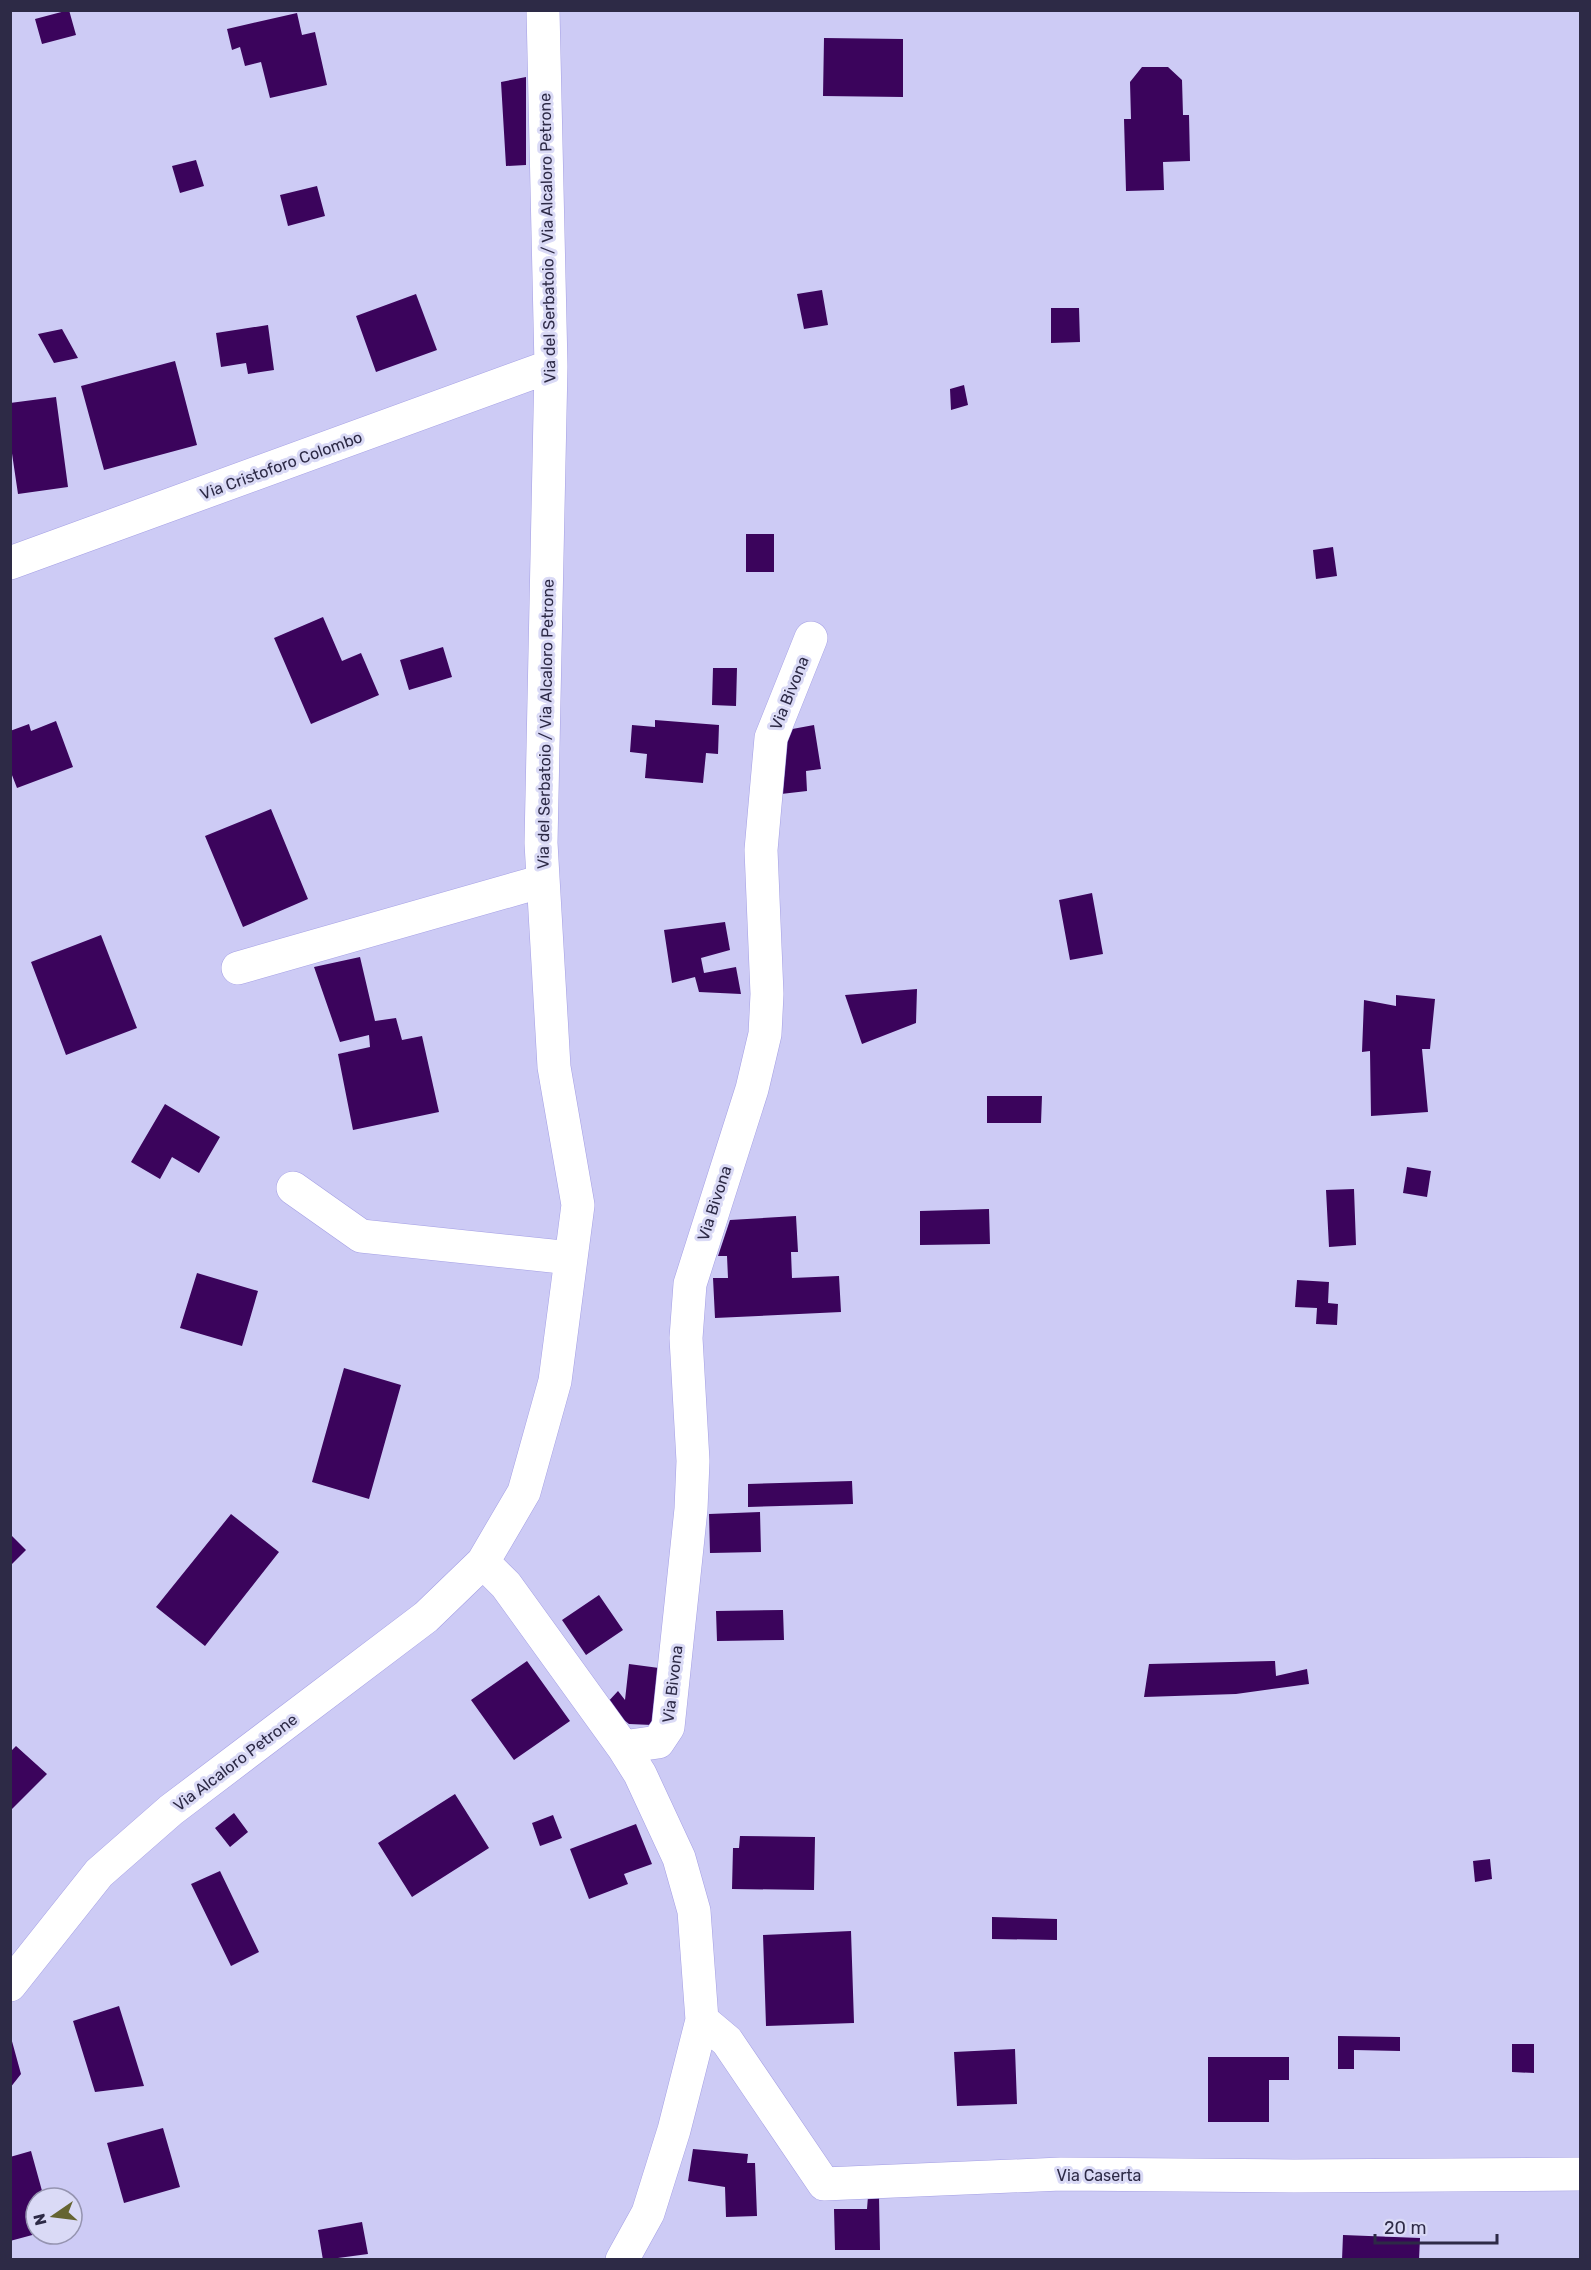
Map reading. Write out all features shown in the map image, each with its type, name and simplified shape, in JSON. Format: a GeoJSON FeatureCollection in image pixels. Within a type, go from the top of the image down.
{"type":"FeatureCollection","features":[{"type":"Feature","properties":{"kind":"street","name":"Via del Serbatoio / Via Alcaloro Petrone"},"geometry":{"type":"LineString","coordinates":[[483,1562],[524,1492],[555,1381],[578,1205],[554,1066],[541,831],[551,366],[543,10]]}},
{"type":"Feature","properties":{"kind":"street","name":"Via Cristoforo Colombo"},"geometry":{"type":"LineString","coordinates":[[10,563],[551,366]]}},
{"type":"Feature","properties":{"kind":"street","name":"Via Bivona"},"geometry":{"type":"LineString","coordinates":[[623,1747],[658,1742],[668,1727],[691,1509],[693,1461],[686,1338],[690,1284],[752,1089],[765,1034],[767,994],[761,850],[771,738],[811,638]]}},
{"type":"Feature","properties":{"kind":"street"},"geometry":{"type":"LineString","coordinates":[[238,968],[543,880]]}},
{"type":"Feature","properties":{"kind":"street"},"geometry":{"type":"LineString","coordinates":[[293,1188],[361,1236],[571,1258]]}},
{"type":"Feature","properties":{"kind":"street"},"geometry":{"type":"LineString","coordinates":[[483,1562],[506,1585],[640,1774],[679,1858],[694,1911],[702,2020],[674,2130],[651,2202],[622,2259]]}},
{"type":"Feature","properties":{"kind":"street","name":"Via Alcaloro Petrone"},"geometry":{"type":"LineString","coordinates":[[10,1985],[99,1873],[171,1810],[426,1617],[483,1562]]}},
{"type":"Feature","properties":{"kind":"street","name":"Via Caserta"},"geometry":{"type":"LineString","coordinates":[[702,2020],[727,2041],[824,2184],[1060,2174],[1294,2176],[1581,2174]]}},
{"type":"Feature","properties":{"kind":"building"},"geometry":{"type":"Polygon","coordinates":[[[69,10],[76,35],[42,44],[35,19],[69,10]]]}},
{"type":"Feature","properties":{"kind":"building"},"geometry":{"type":"Polygon","coordinates":[[[297,13],[302,35],[315,32],[327,85],[270,98],[261,62],[245,66],[240,47],[232,50],[227,29],[297,13]]]}},
{"type":"Feature","properties":{"kind":"building"},"geometry":{"type":"Polygon","coordinates":[[[824,38],[903,39],[903,97],[823,96],[824,38]]]}},
{"type":"Feature","properties":{"kind":"building"},"geometry":{"type":"Polygon","coordinates":[[[1142,67],[1168,67],[1182,80],[1183,115],[1189,115],[1190,161],[1163,162],[1164,190],[1126,191],[1124,119],[1131,119],[1130,82],[1142,67]]]}},
{"type":"Feature","properties":{"kind":"building"},"geometry":{"type":"Polygon","coordinates":[[[526,77],[526,165],[506,166],[501,82],[526,77]]]}},
{"type":"Feature","properties":{"kind":"building"},"geometry":{"type":"Polygon","coordinates":[[[196,160],[204,186],[180,193],[172,166],[196,160]]]}},
{"type":"Feature","properties":{"kind":"building"},"geometry":{"type":"Polygon","coordinates":[[[317,186],[325,216],[288,226],[280,195],[317,186]]]}},
{"type":"Feature","properties":{"kind":"building"},"geometry":{"type":"Polygon","coordinates":[[[822,290],[828,325],[804,329],[797,294],[822,290]]]}},
{"type":"Feature","properties":{"kind":"building"},"geometry":{"type":"Polygon","coordinates":[[[416,294],[437,350],[376,372],[356,316],[416,294]]]}},
{"type":"Feature","properties":{"kind":"building"},"geometry":{"type":"Polygon","coordinates":[[[1051,308],[1079,308],[1080,342],[1051,343],[1051,308]]]}},
{"type":"Feature","properties":{"kind":"building"},"geometry":{"type":"Polygon","coordinates":[[[268,325],[274,370],[248,374],[246,363],[221,367],[216,333],[268,325]]]}},
{"type":"Feature","properties":{"kind":"building"},"geometry":{"type":"Polygon","coordinates":[[[62,329],[78,358],[54,363],[38,334],[62,329]]]}},
{"type":"Feature","properties":{"kind":"building"},"geometry":{"type":"Polygon","coordinates":[[[175,361],[197,445],[104,470],[81,386],[175,361]]]}},
{"type":"Feature","properties":{"kind":"building"},"geometry":{"type":"Polygon","coordinates":[[[964,385],[968,405],[951,410],[950,389],[964,385]]]}},
{"type":"Feature","properties":{"kind":"building"},"geometry":{"type":"Polygon","coordinates":[[[56,397],[68,487],[18,494],[10,440],[10,403],[56,397]]]}},
{"type":"Feature","properties":{"kind":"building"},"geometry":{"type":"Polygon","coordinates":[[[746,534],[774,534],[774,572],[746,572],[746,534]]]}},
{"type":"Feature","properties":{"kind":"building"},"geometry":{"type":"Polygon","coordinates":[[[1333,547],[1337,576],[1316,579],[1313,550],[1333,547]]]}},
{"type":"Feature","properties":{"kind":"building"},"geometry":{"type":"Polygon","coordinates":[[[323,617],[342,661],[361,653],[379,695],[311,724],[274,638],[323,617]]]}},
{"type":"Feature","properties":{"kind":"building"},"geometry":{"type":"Polygon","coordinates":[[[443,647],[452,677],[409,690],[400,660],[443,647]]]}},
{"type":"Feature","properties":{"kind":"building"},"geometry":{"type":"Polygon","coordinates":[[[713,668],[737,668],[736,706],[712,705],[713,668]]]}},
{"type":"Feature","properties":{"kind":"building"},"geometry":{"type":"Polygon","coordinates":[[[655,720],[719,725],[718,754],[706,753],[703,783],[645,778],[647,754],[630,752],[632,725],[655,727],[655,720]]]}},
{"type":"Feature","properties":{"kind":"building"},"geometry":{"type":"Polygon","coordinates":[[[56,721],[73,767],[17,788],[10,770],[10,731],[29,724],[31,731],[56,721]]]}},
{"type":"Feature","properties":{"kind":"building"},"geometry":{"type":"Polygon","coordinates":[[[814,725],[821,769],[806,771],[807,791],[781,794],[787,730],[814,725]]]}},
{"type":"Feature","properties":{"kind":"building"},"geometry":{"type":"Polygon","coordinates":[[[271,809],[308,899],[243,927],[205,836],[271,809]]]}},
{"type":"Feature","properties":{"kind":"building"},"geometry":{"type":"Polygon","coordinates":[[[1092,893],[1103,954],[1070,960],[1059,900],[1092,893]]]}},
{"type":"Feature","properties":{"kind":"building"},"geometry":{"type":"Polygon","coordinates":[[[725,922],[730,950],[701,958],[704,973],[736,967],[741,994],[699,992],[695,977],[672,983],[664,930],[725,922]]]}},
{"type":"Feature","properties":{"kind":"building"},"geometry":{"type":"Polygon","coordinates":[[[101,935],[137,1028],[66,1055],[31,962],[101,935]]]}},
{"type":"Feature","properties":{"kind":"building"},"geometry":{"type":"Polygon","coordinates":[[[360,957],[375,1021],[396,1018],[402,1040],[422,1036],[439,1112],[353,1130],[338,1054],[370,1047],[369,1035],[340,1042],[314,967],[360,957]]]}},
{"type":"Feature","properties":{"kind":"building"},"geometry":{"type":"Polygon","coordinates":[[[917,989],[916,1023],[862,1044],[845,995],[917,989]]]}},
{"type":"Feature","properties":{"kind":"building"},"geometry":{"type":"Polygon","coordinates":[[[1396,995],[1435,999],[1430,1049],[1422,1049],[1428,1112],[1371,1116],[1370,1051],[1362,1052],[1364,1000],[1396,1006],[1396,995]]]}},
{"type":"Feature","properties":{"kind":"building"},"geometry":{"type":"Polygon","coordinates":[[[987,1096],[1042,1096],[1041,1123],[987,1123],[987,1096]]]}},
{"type":"Feature","properties":{"kind":"building"},"geometry":{"type":"Polygon","coordinates":[[[165,1104],[220,1137],[199,1173],[172,1157],[160,1179],[131,1162],[165,1104]]]}},
{"type":"Feature","properties":{"kind":"building"},"geometry":{"type":"Polygon","coordinates":[[[1407,1167],[1431,1171],[1427,1197],[1403,1193],[1407,1167]]]}},
{"type":"Feature","properties":{"kind":"building"},"geometry":{"type":"Polygon","coordinates":[[[1354,1189],[1356,1245],[1329,1247],[1326,1190],[1354,1189]]]}},
{"type":"Feature","properties":{"kind":"building"},"geometry":{"type":"Polygon","coordinates":[[[989,1209],[990,1244],[920,1245],[920,1211],[989,1209]]]}},
{"type":"Feature","properties":{"kind":"building"},"geometry":{"type":"Polygon","coordinates":[[[796,1216],[798,1252],[791,1252],[792,1278],[839,1276],[841,1312],[715,1318],[713,1278],[728,1278],[727,1256],[718,1256],[730,1220],[796,1216]]]}},
{"type":"Feature","properties":{"kind":"building"},"geometry":{"type":"Polygon","coordinates":[[[197,1273],[258,1291],[242,1346],[180,1328],[197,1273]]]}},
{"type":"Feature","properties":{"kind":"building"},"geometry":{"type":"Polygon","coordinates":[[[1297,1280],[1329,1282],[1328,1303],[1338,1304],[1337,1325],[1316,1324],[1317,1308],[1295,1307],[1297,1280]]]}},
{"type":"Feature","properties":{"kind":"building"},"geometry":{"type":"Polygon","coordinates":[[[344,1368],[401,1385],[369,1499],[312,1482],[344,1368]]]}},
{"type":"Feature","properties":{"kind":"building"},"geometry":{"type":"Polygon","coordinates":[[[852,1481],[853,1504],[748,1507],[748,1484],[852,1481]]]}},
{"type":"Feature","properties":{"kind":"building"},"geometry":{"type":"Polygon","coordinates":[[[760,1512],[761,1552],[710,1553],[709,1514],[760,1512]]]}},
{"type":"Feature","properties":{"kind":"building"},"geometry":{"type":"Polygon","coordinates":[[[231,1514],[279,1552],[205,1646],[156,1607],[231,1514]]]}},
{"type":"Feature","properties":{"kind":"building"},"geometry":{"type":"Polygon","coordinates":[[[10,1534],[26,1550],[10,1566],[10,1534]]]}},
{"type":"Feature","properties":{"kind":"building"},"geometry":{"type":"Polygon","coordinates":[[[599,1595],[623,1630],[586,1655],[562,1620],[599,1595]]]}},
{"type":"Feature","properties":{"kind":"building"},"geometry":{"type":"Polygon","coordinates":[[[783,1610],[784,1640],[717,1641],[716,1611],[783,1610]]]}},
{"type":"Feature","properties":{"kind":"building"},"geometry":{"type":"Polygon","coordinates":[[[527,1661],[570,1721],[514,1760],[471,1700],[527,1661]]]}},
{"type":"Feature","properties":{"kind":"building"},"geometry":{"type":"Polygon","coordinates":[[[1275,1661],[1276,1676],[1307,1669],[1309,1684],[1236,1694],[1144,1697],[1149,1664],[1275,1661]]]}},
{"type":"Feature","properties":{"kind":"building"},"geometry":{"type":"Polygon","coordinates":[[[629,1664],[659,1668],[652,1725],[629,1724],[605,1705],[618,1691],[625,1700],[629,1664]]]}},
{"type":"Feature","properties":{"kind":"building"},"geometry":{"type":"Polygon","coordinates":[[[16,1746],[47,1774],[10,1811],[10,1752],[16,1746]]]}},
{"type":"Feature","properties":{"kind":"building"},"geometry":{"type":"Polygon","coordinates":[[[455,1794],[489,1848],[412,1897],[378,1843],[455,1794]]]}},
{"type":"Feature","properties":{"kind":"building"},"geometry":{"type":"Polygon","coordinates":[[[234,1813],[248,1832],[230,1847],[215,1828],[234,1813]]]}},
{"type":"Feature","properties":{"kind":"building"},"geometry":{"type":"Polygon","coordinates":[[[553,1815],[562,1838],[540,1846],[532,1823],[553,1815]]]}},
{"type":"Feature","properties":{"kind":"building"},"geometry":{"type":"Polygon","coordinates":[[[636,1824],[652,1864],[624,1874],[628,1884],[589,1899],[570,1849],[636,1824]]]}},
{"type":"Feature","properties":{"kind":"building"},"geometry":{"type":"Polygon","coordinates":[[[740,1836],[815,1837],[814,1890],[732,1889],[733,1848],[739,1848],[740,1836]]]}},
{"type":"Feature","properties":{"kind":"building"},"geometry":{"type":"Polygon","coordinates":[[[1490,1859],[1492,1879],[1475,1882],[1473,1861],[1490,1859]]]}},
{"type":"Feature","properties":{"kind":"building"},"geometry":{"type":"Polygon","coordinates":[[[220,1871],[259,1952],[231,1966],[191,1884],[220,1871]]]}},
{"type":"Feature","properties":{"kind":"building"},"geometry":{"type":"Polygon","coordinates":[[[992,1917],[1057,1919],[1057,1940],[992,1939],[992,1917]]]}},
{"type":"Feature","properties":{"kind":"building"},"geometry":{"type":"Polygon","coordinates":[[[851,1931],[854,2023],[766,2026],[763,1935],[851,1931]]]}},
{"type":"Feature","properties":{"kind":"building"},"geometry":{"type":"Polygon","coordinates":[[[119,2006],[144,2086],[95,2092],[73,2021],[119,2006]]]}},
{"type":"Feature","properties":{"kind":"building"},"geometry":{"type":"Polygon","coordinates":[[[10,2034],[21,2074],[10,2088],[10,2034]]]}},
{"type":"Feature","properties":{"kind":"building"},"geometry":{"type":"Polygon","coordinates":[[[1338,2036],[1400,2037],[1400,2051],[1354,2050],[1354,2069],[1338,2069],[1338,2036]]]}},
{"type":"Feature","properties":{"kind":"building"},"geometry":{"type":"Polygon","coordinates":[[[1512,2044],[1534,2044],[1534,2073],[1512,2072],[1512,2044]]]}},
{"type":"Feature","properties":{"kind":"building"},"geometry":{"type":"Polygon","coordinates":[[[1015,2049],[1017,2104],[957,2106],[954,2052],[1015,2049]]]}},
{"type":"Feature","properties":{"kind":"building"},"geometry":{"type":"Polygon","coordinates":[[[1208,2057],[1289,2057],[1289,2080],[1269,2080],[1269,2122],[1208,2122],[1208,2057]]]}},
{"type":"Feature","properties":{"kind":"building"},"geometry":{"type":"Polygon","coordinates":[[[163,2128],[180,2187],[124,2203],[107,2143],[163,2128]]]}},
{"type":"Feature","properties":{"kind":"building"},"geometry":{"type":"Polygon","coordinates":[[[693,2149],[748,2154],[747,2163],[755,2163],[757,2216],[726,2217],[725,2187],[688,2181],[693,2149]]]}},
{"type":"Feature","properties":{"kind":"building"},"geometry":{"type":"Polygon","coordinates":[[[31,2151],[41,2186],[24,2186],[24,2237],[10,2241],[10,2157],[31,2151]]]}},
{"type":"Feature","properties":{"kind":"building"},"geometry":{"type":"Polygon","coordinates":[[[868,2196],[879,2196],[880,2250],[835,2250],[834,2209],[867,2209],[868,2196]]]}},
{"type":"Feature","properties":{"kind":"building"},"geometry":{"type":"Polygon","coordinates":[[[362,2222],[368,2254],[323,2260],[318,2230],[362,2222]]]}},
{"type":"Feature","properties":{"kind":"building"},"geometry":{"type":"Polygon","coordinates":[[[1343,2235],[1420,2238],[1419,2260],[1342,2260],[1343,2235]]]}}]}
